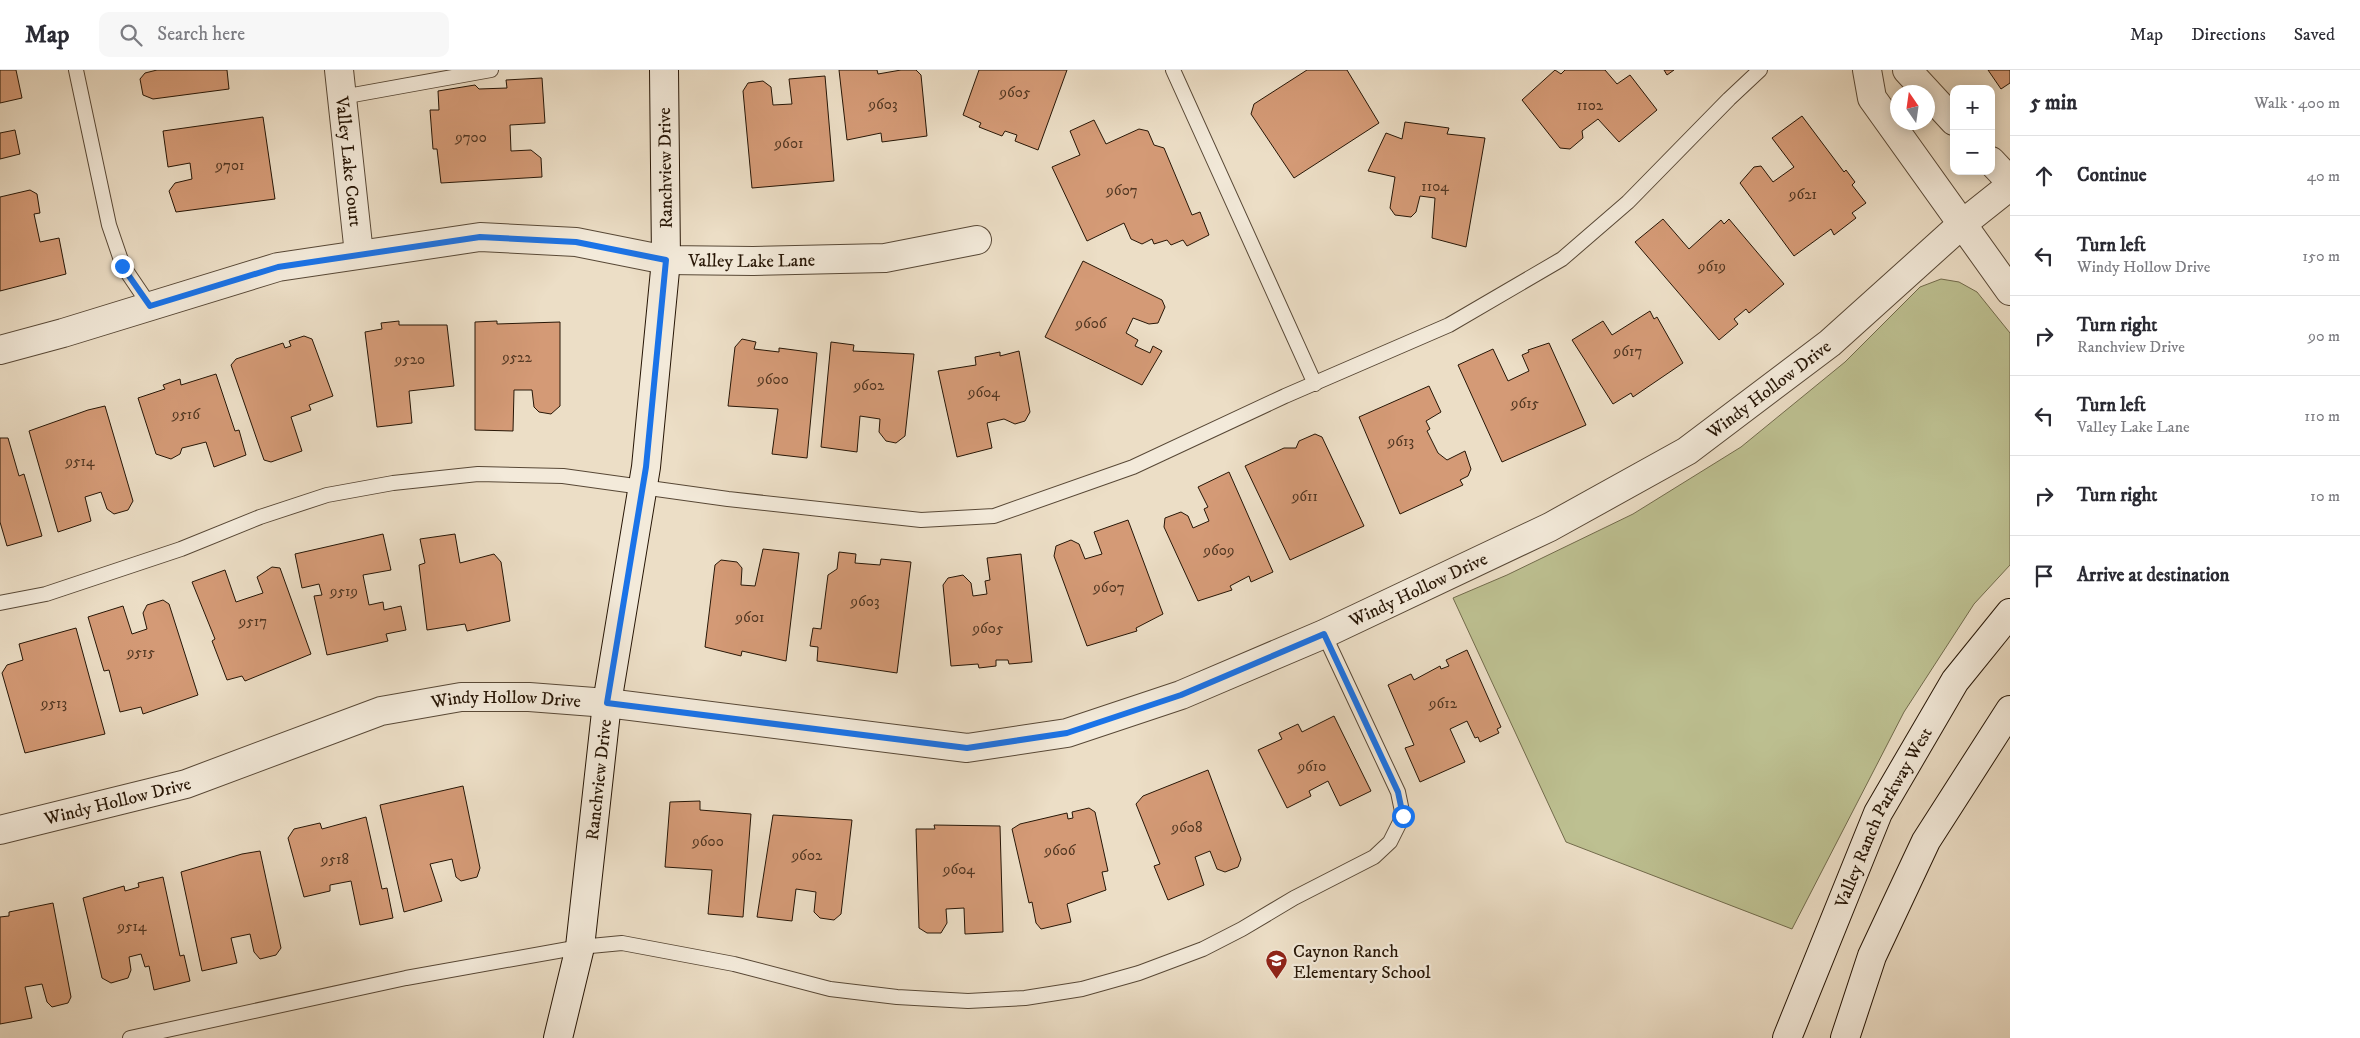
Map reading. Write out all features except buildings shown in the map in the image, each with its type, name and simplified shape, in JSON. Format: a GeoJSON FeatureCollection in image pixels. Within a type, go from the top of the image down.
{"type":"FeatureCollection","features":[{"type":"Feature","properties":{"kind":"street","name":"Valley Lake Court"},"geometry":{"type":"LineString","coordinates":[[339,70],[359,254]]}},
{"type":"Feature","properties":{"kind":"street","name":"Ranchview Drive"},"geometry":{"type":"LineString","coordinates":[[558,1038],[580,947],[607,703],[643,488],[666,260],[664,70]]}},
{"type":"Feature","properties":{"kind":"street"},"geometry":{"type":"LineString","coordinates":[[1867,70],[1872,98],[2010,291]]}},
{"type":"Feature","properties":{"kind":"street"},"geometry":{"type":"LineString","coordinates":[[1907,70],[1950,116]]}},
{"type":"Feature","properties":{"kind":"street"},"geometry":{"type":"LineString","coordinates":[[1995,165],[2010,181]]}},
{"type":"Feature","properties":{"kind":"street","name":"Windy Hollow Drive"},"geometry":{"type":"LineString","coordinates":[[0,830],[186,784],[238,762],[381,711],[462,697],[529,698],[607,703],[967,748],[1067,733],[1181,695],[1324,634],[1550,527],[1687,451],[1830,343],[1961,224],[2010,186]]}},
{"type":"Feature","properties":{"kind":"street","name":"Valley Lake Lane"},"geometry":{"type":"LineString","coordinates":[[0,350],[278,267],[480,237],[576,242],[666,260],[754,261],[885,258],[977,240]]}},
{"type":"Feature","properties":{"kind":"street","name":"Valley Ranch Parkway West"},"geometry":{"type":"LineString","coordinates":[[1787,1038],[1878,812],[1955,681],[2010,613]]}},
{"type":"Feature","properties":{"kind":"street"},"geometry":{"type":"LineString","coordinates":[[1845,1038],[1872,956],[1926,841],[2010,710]]}},
{"type":"Feature","properties":{"kind":"lane"},"geometry":{"type":"LineString","coordinates":[[76,70],[109,225],[122,266],[150,306]]}},
{"type":"Feature","properties":{"kind":"lane"},"geometry":{"type":"LineString","coordinates":[[342,97],[491,70]]}},
{"type":"Feature","properties":{"kind":"lane"},"geometry":{"type":"LineString","coordinates":[[1173,70],[1315,384]]}},
{"type":"Feature","properties":{"kind":"lane"},"geometry":{"type":"LineString","coordinates":[[0,603],[46,594],[181,549],[260,517],[326,495],[394,483],[478,474],[563,476],[643,488],[921,520],[994,516],[1133,467],[1449,325],[1562,259],[1628,202],[1760,70]]}},
{"type":"Feature","properties":{"kind":"lane"},"geometry":{"type":"LineString","coordinates":[[130,1038],[406,978],[580,947],[622,943],[734,964],[830,989],[897,997],[968,1001],[1025,998],[1082,989],[1139,973],[1203,949],[1242,929],[1294,898],[1374,857],[1390,842],[1403,816],[1398,792],[1324,634]]}},
{"type":"Feature","properties":{"kind":"green space"},"geometry":{"type":"Polygon","coordinates":[[[1941,279],[1959,282],[1977,292],[2010,333],[2010,565],[1974,604],[1904,712],[1792,929],[1566,842],[1453,598],[1507,575],[1633,514],[1741,447],[1845,362],[1920,287],[1941,279]]]}},
{"type":"Feature","properties":{"kind":"place","name":"Caynon Ranch Elementary School"},"geometry":{"type":"Point","coordinates":[1277,980]}},
{"type":"Feature","properties":{"kind":"route"},"geometry":{"type":"LineString","coordinates":[[122,266],[150,306],[278,267],[480,237],[576,242],[666,260],[646,467],[607,703],[967,748],[1067,733],[1181,695],[1324,634],[1398,792],[1403,816]]}}]}
